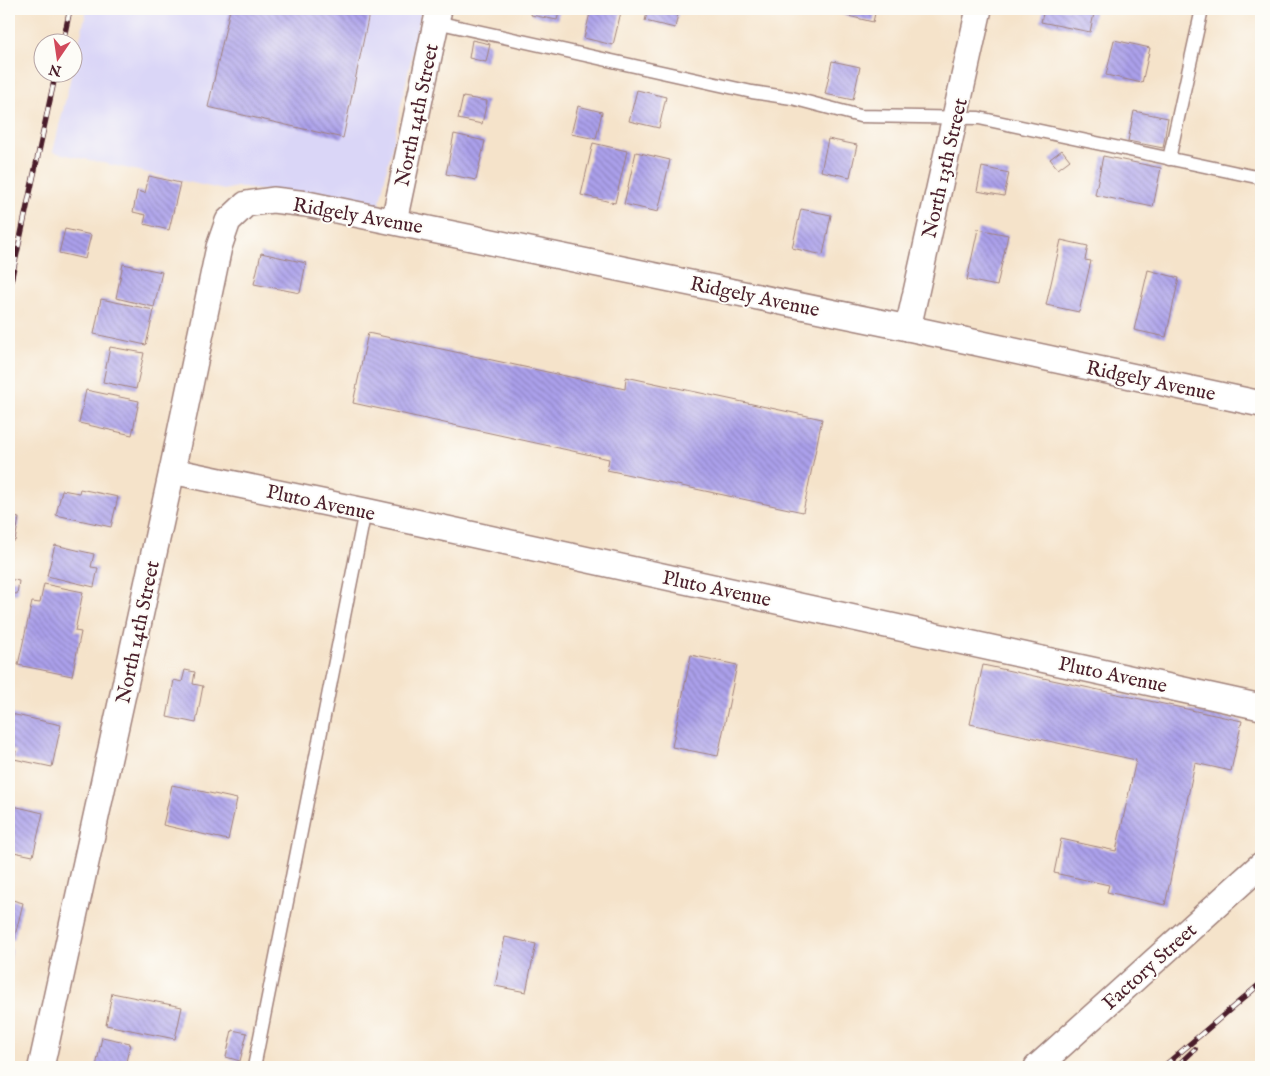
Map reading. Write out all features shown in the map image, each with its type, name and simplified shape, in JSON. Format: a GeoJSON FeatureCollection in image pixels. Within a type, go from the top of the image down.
{"type":"FeatureCollection","features":[{"type":"Feature","properties":{"kind":"street","name":"North 13th Street"},"geometry":{"type":"LineString","coordinates":[[908,328],[979,9]]}},
{"type":"Feature","properties":{"kind":"street","name":"North 14th Street"},"geometry":{"type":"LineString","coordinates":[[394,221],[437,15]]}},
{"type":"Feature","properties":{"kind":"street","name":"Ridgely Avenue"},"geometry":{"type":"LineString","coordinates":[[246,204],[273,200],[307,204],[394,221],[1261,404]]}},
{"type":"Feature","properties":{"kind":"street","name":"North 14th Street"},"geometry":{"type":"LineString","coordinates":[[41,1067],[219,248],[228,221],[246,204]]}},
{"type":"Feature","properties":{"kind":"street","name":"Pluto Avenue"},"geometry":{"type":"LineString","coordinates":[[172,471],[365,511],[1261,707]]}},
{"type":"Feature","properties":{"kind":"street","name":"Factory Street"},"geometry":{"type":"LineString","coordinates":[[1037,1067],[1261,865]]}},
{"type":"Feature","properties":{"kind":"lane"},"geometry":{"type":"LineString","coordinates":[[1169,158],[1202,9]]}},
{"type":"Feature","properties":{"kind":"lane"},"geometry":{"type":"LineString","coordinates":[[437,15],[752,92],[792,98],[860,116],[979,118],[1261,178]]}},
{"type":"Feature","properties":{"kind":"lane"},"geometry":{"type":"LineString","coordinates":[[254,1067],[365,511]]}},
{"type":"Feature","properties":{"kind":"shaded area"},"geometry":{"type":"Polygon","coordinates":[[[87,9],[422,9],[379,206],[237,187],[224,190],[53,152],[70,82],[82,82],[82,32],[87,9]]]}},
{"type":"Feature","properties":{"kind":"building"},"geometry":{"type":"Polygon","coordinates":[[[230,9],[370,9],[343,138],[208,107],[230,9]]]}},
{"type":"Feature","properties":{"kind":"building"},"geometry":{"type":"Polygon","coordinates":[[[532,9],[560,9],[557,20],[531,15],[532,9]]]}},
{"type":"Feature","properties":{"kind":"building"},"geometry":{"type":"Polygon","coordinates":[[[591,9],[621,12],[613,45],[584,38],[591,9]]]}},
{"type":"Feature","properties":{"kind":"building"},"geometry":{"type":"Polygon","coordinates":[[[648,9],[679,9],[675,28],[645,21],[648,9]]]}},
{"type":"Feature","properties":{"kind":"building"},"geometry":{"type":"Polygon","coordinates":[[[841,9],[876,9],[873,22],[840,14],[841,9]]]}},
{"type":"Feature","properties":{"kind":"building"},"geometry":{"type":"Polygon","coordinates":[[[1044,9],[1095,9],[1090,32],[1041,22],[1044,9]]]}},
{"type":"Feature","properties":{"kind":"building"},"geometry":{"type":"Polygon","coordinates":[[[472,40],[490,44],[486,62],[469,58],[472,40]]]}},
{"type":"Feature","properties":{"kind":"building"},"geometry":{"type":"Polygon","coordinates":[[[1114,40],[1150,48],[1142,83],[1106,75],[1114,40]]]}},
{"type":"Feature","properties":{"kind":"building"},"geometry":{"type":"Polygon","coordinates":[[[832,61],[860,67],[853,100],[825,94],[832,61]]]}},
{"type":"Feature","properties":{"kind":"building"},"geometry":{"type":"Polygon","coordinates":[[[637,90],[666,97],[659,128],[629,121],[637,90]]]}},
{"type":"Feature","properties":{"kind":"building"},"geometry":{"type":"Polygon","coordinates":[[[463,97],[487,101],[482,124],[458,119],[463,97]]]}},
{"type":"Feature","properties":{"kind":"building"},"geometry":{"type":"Polygon","coordinates":[[[578,106],[602,112],[596,139],[571,134],[578,106]]]}},
{"type":"Feature","properties":{"kind":"building"},"geometry":{"type":"Polygon","coordinates":[[[1134,111],[1168,118],[1163,148],[1128,141],[1134,111]]]}},
{"type":"Feature","properties":{"kind":"building"},"geometry":{"type":"Polygon","coordinates":[[[454,134],[485,141],[476,180],[446,174],[454,134]]]}},
{"type":"Feature","properties":{"kind":"building"},"geometry":{"type":"Polygon","coordinates":[[[828,139],[857,145],[850,177],[821,171],[828,139]]]}},
{"type":"Feature","properties":{"kind":"building"},"geometry":{"type":"Polygon","coordinates":[[[593,143],[627,151],[615,203],[581,195],[593,143]]]}},
{"type":"Feature","properties":{"kind":"building"},"geometry":{"type":"Polygon","coordinates":[[[1062,150],[1070,160],[1058,169],[1050,159],[1062,150]]]}},
{"type":"Feature","properties":{"kind":"building"},"geometry":{"type":"Polygon","coordinates":[[[636,152],[670,160],[658,212],[624,204],[636,152]]]}},
{"type":"Feature","properties":{"kind":"building"},"geometry":{"type":"Polygon","coordinates":[[[1103,156],[1161,168],[1153,207],[1095,195],[1103,156]]]}},
{"type":"Feature","properties":{"kind":"building"},"geometry":{"type":"Polygon","coordinates":[[[982,167],[1009,173],[1004,196],[977,191],[982,167]]]}},
{"type":"Feature","properties":{"kind":"building"},"geometry":{"type":"Polygon","coordinates":[[[149,176],[180,183],[169,230],[144,224],[146,215],[133,212],[137,191],[145,193],[149,176]]]}},
{"type":"Feature","properties":{"kind":"building"},"geometry":{"type":"Polygon","coordinates":[[[801,209],[831,215],[823,255],[792,248],[801,209]]]}},
{"type":"Feature","properties":{"kind":"building"},"geometry":{"type":"Polygon","coordinates":[[[65,229],[91,235],[85,259],[59,253],[65,229]]]}},
{"type":"Feature","properties":{"kind":"building"},"geometry":{"type":"Polygon","coordinates":[[[978,229],[1008,235],[997,286],[967,280],[978,229]]]}},
{"type":"Feature","properties":{"kind":"building"},"geometry":{"type":"Polygon","coordinates":[[[1061,240],[1088,246],[1085,260],[1091,261],[1079,312],[1046,305],[1061,240]]]}},
{"type":"Feature","properties":{"kind":"building"},"geometry":{"type":"Polygon","coordinates":[[[261,253],[306,263],[300,293],[254,284],[261,253]]]}},
{"type":"Feature","properties":{"kind":"building"},"geometry":{"type":"Polygon","coordinates":[[[123,264],[162,272],[154,307],[116,298],[123,264]]]}},
{"type":"Feature","properties":{"kind":"building"},"geometry":{"type":"Polygon","coordinates":[[[1148,270],[1179,278],[1166,337],[1134,330],[1148,270]]]}},
{"type":"Feature","properties":{"kind":"building"},"geometry":{"type":"Polygon","coordinates":[[[101,299],[154,310],[146,345],[94,334],[101,299]]]}},
{"type":"Feature","properties":{"kind":"building"},"geometry":{"type":"Polygon","coordinates":[[[368,333],[625,389],[626,377],[822,419],[803,512],[607,470],[609,459],[353,403],[368,333]]]}},
{"type":"Feature","properties":{"kind":"building"},"geometry":{"type":"Polygon","coordinates":[[[110,347],[144,353],[136,389],[103,382],[110,347]]]}},
{"type":"Feature","properties":{"kind":"building"},"geometry":{"type":"Polygon","coordinates":[[[86,390],[139,401],[132,435],[79,423],[86,390]]]}},
{"type":"Feature","properties":{"kind":"building"},"geometry":{"type":"Polygon","coordinates":[[[80,489],[118,497],[111,527],[56,515],[62,490],[79,493],[80,489]]]}},
{"type":"Feature","properties":{"kind":"building"},"geometry":{"type":"Polygon","coordinates":[[[9,516],[19,518],[15,541],[9,540],[9,516]]]}},
{"type":"Feature","properties":{"kind":"building"},"geometry":{"type":"Polygon","coordinates":[[[55,545],[94,554],[91,567],[98,568],[94,587],[47,576],[55,545]]]}},
{"type":"Feature","properties":{"kind":"building"},"geometry":{"type":"Polygon","coordinates":[[[9,579],[19,581],[17,594],[9,593],[9,579]]]}},
{"type":"Feature","properties":{"kind":"building"},"geometry":{"type":"Polygon","coordinates":[[[44,584],[83,592],[75,631],[81,632],[72,676],[18,665],[32,602],[40,603],[44,584]]]}},
{"type":"Feature","properties":{"kind":"building"},"geometry":{"type":"Polygon","coordinates":[[[691,655],[737,665],[718,756],[672,747],[691,655]]]}},
{"type":"Feature","properties":{"kind":"building"},"geometry":{"type":"Polygon","coordinates":[[[983,665],[1242,721],[1231,771],[1195,763],[1165,905],[1107,892],[1109,885],[1054,873],[1061,839],[1116,851],[1136,760],[970,724],[983,665]]]}},
{"type":"Feature","properties":{"kind":"building"},"geometry":{"type":"Polygon","coordinates":[[[185,670],[195,672],[193,684],[203,686],[196,723],[167,717],[174,680],[182,682],[185,670]]]}},
{"type":"Feature","properties":{"kind":"building"},"geometry":{"type":"Polygon","coordinates":[[[11,714],[61,725],[52,767],[14,759],[16,751],[9,750],[11,714]]]}},
{"type":"Feature","properties":{"kind":"building"},"geometry":{"type":"Polygon","coordinates":[[[172,785],[237,799],[228,840],[163,825],[172,785]]]}},
{"type":"Feature","properties":{"kind":"building"},"geometry":{"type":"Polygon","coordinates":[[[9,805],[43,813],[33,856],[9,851],[9,805]]]}},
{"type":"Feature","properties":{"kind":"building"},"geometry":{"type":"Polygon","coordinates":[[[9,899],[23,903],[14,940],[9,939],[9,899]]]}},
{"type":"Feature","properties":{"kind":"building"},"geometry":{"type":"Polygon","coordinates":[[[505,937],[536,944],[526,992],[495,986],[505,937]]]}},
{"type":"Feature","properties":{"kind":"building"},"geometry":{"type":"Polygon","coordinates":[[[9,949],[12,950],[10,963],[9,963],[9,949]]]}},
{"type":"Feature","properties":{"kind":"building"},"geometry":{"type":"Polygon","coordinates":[[[112,993],[182,1007],[175,1039],[106,1025],[112,993]]]}},
{"type":"Feature","properties":{"kind":"building"},"geometry":{"type":"Polygon","coordinates":[[[232,1030],[247,1033],[240,1061],[226,1057],[232,1030]]]}},
{"type":"Feature","properties":{"kind":"building"},"geometry":{"type":"Polygon","coordinates":[[[102,1037],[130,1043],[125,1067],[96,1067],[102,1037]]]}},
{"type":"Feature","properties":{"kind":"railway"},"geometry":{"type":"LineString","coordinates":[[65,32],[70,9]]}},
{"type":"Feature","properties":{"kind":"railway"},"geometry":{"type":"LineString","coordinates":[[9,290],[54,82]]}},
{"type":"Feature","properties":{"kind":"railway"},"geometry":{"type":"LineString","coordinates":[[1163,1067],[1261,983]]}},
{"type":"Feature","properties":{"kind":"railway"},"geometry":{"type":"LineString","coordinates":[[1176,1067],[1195,1049]]}}]}
